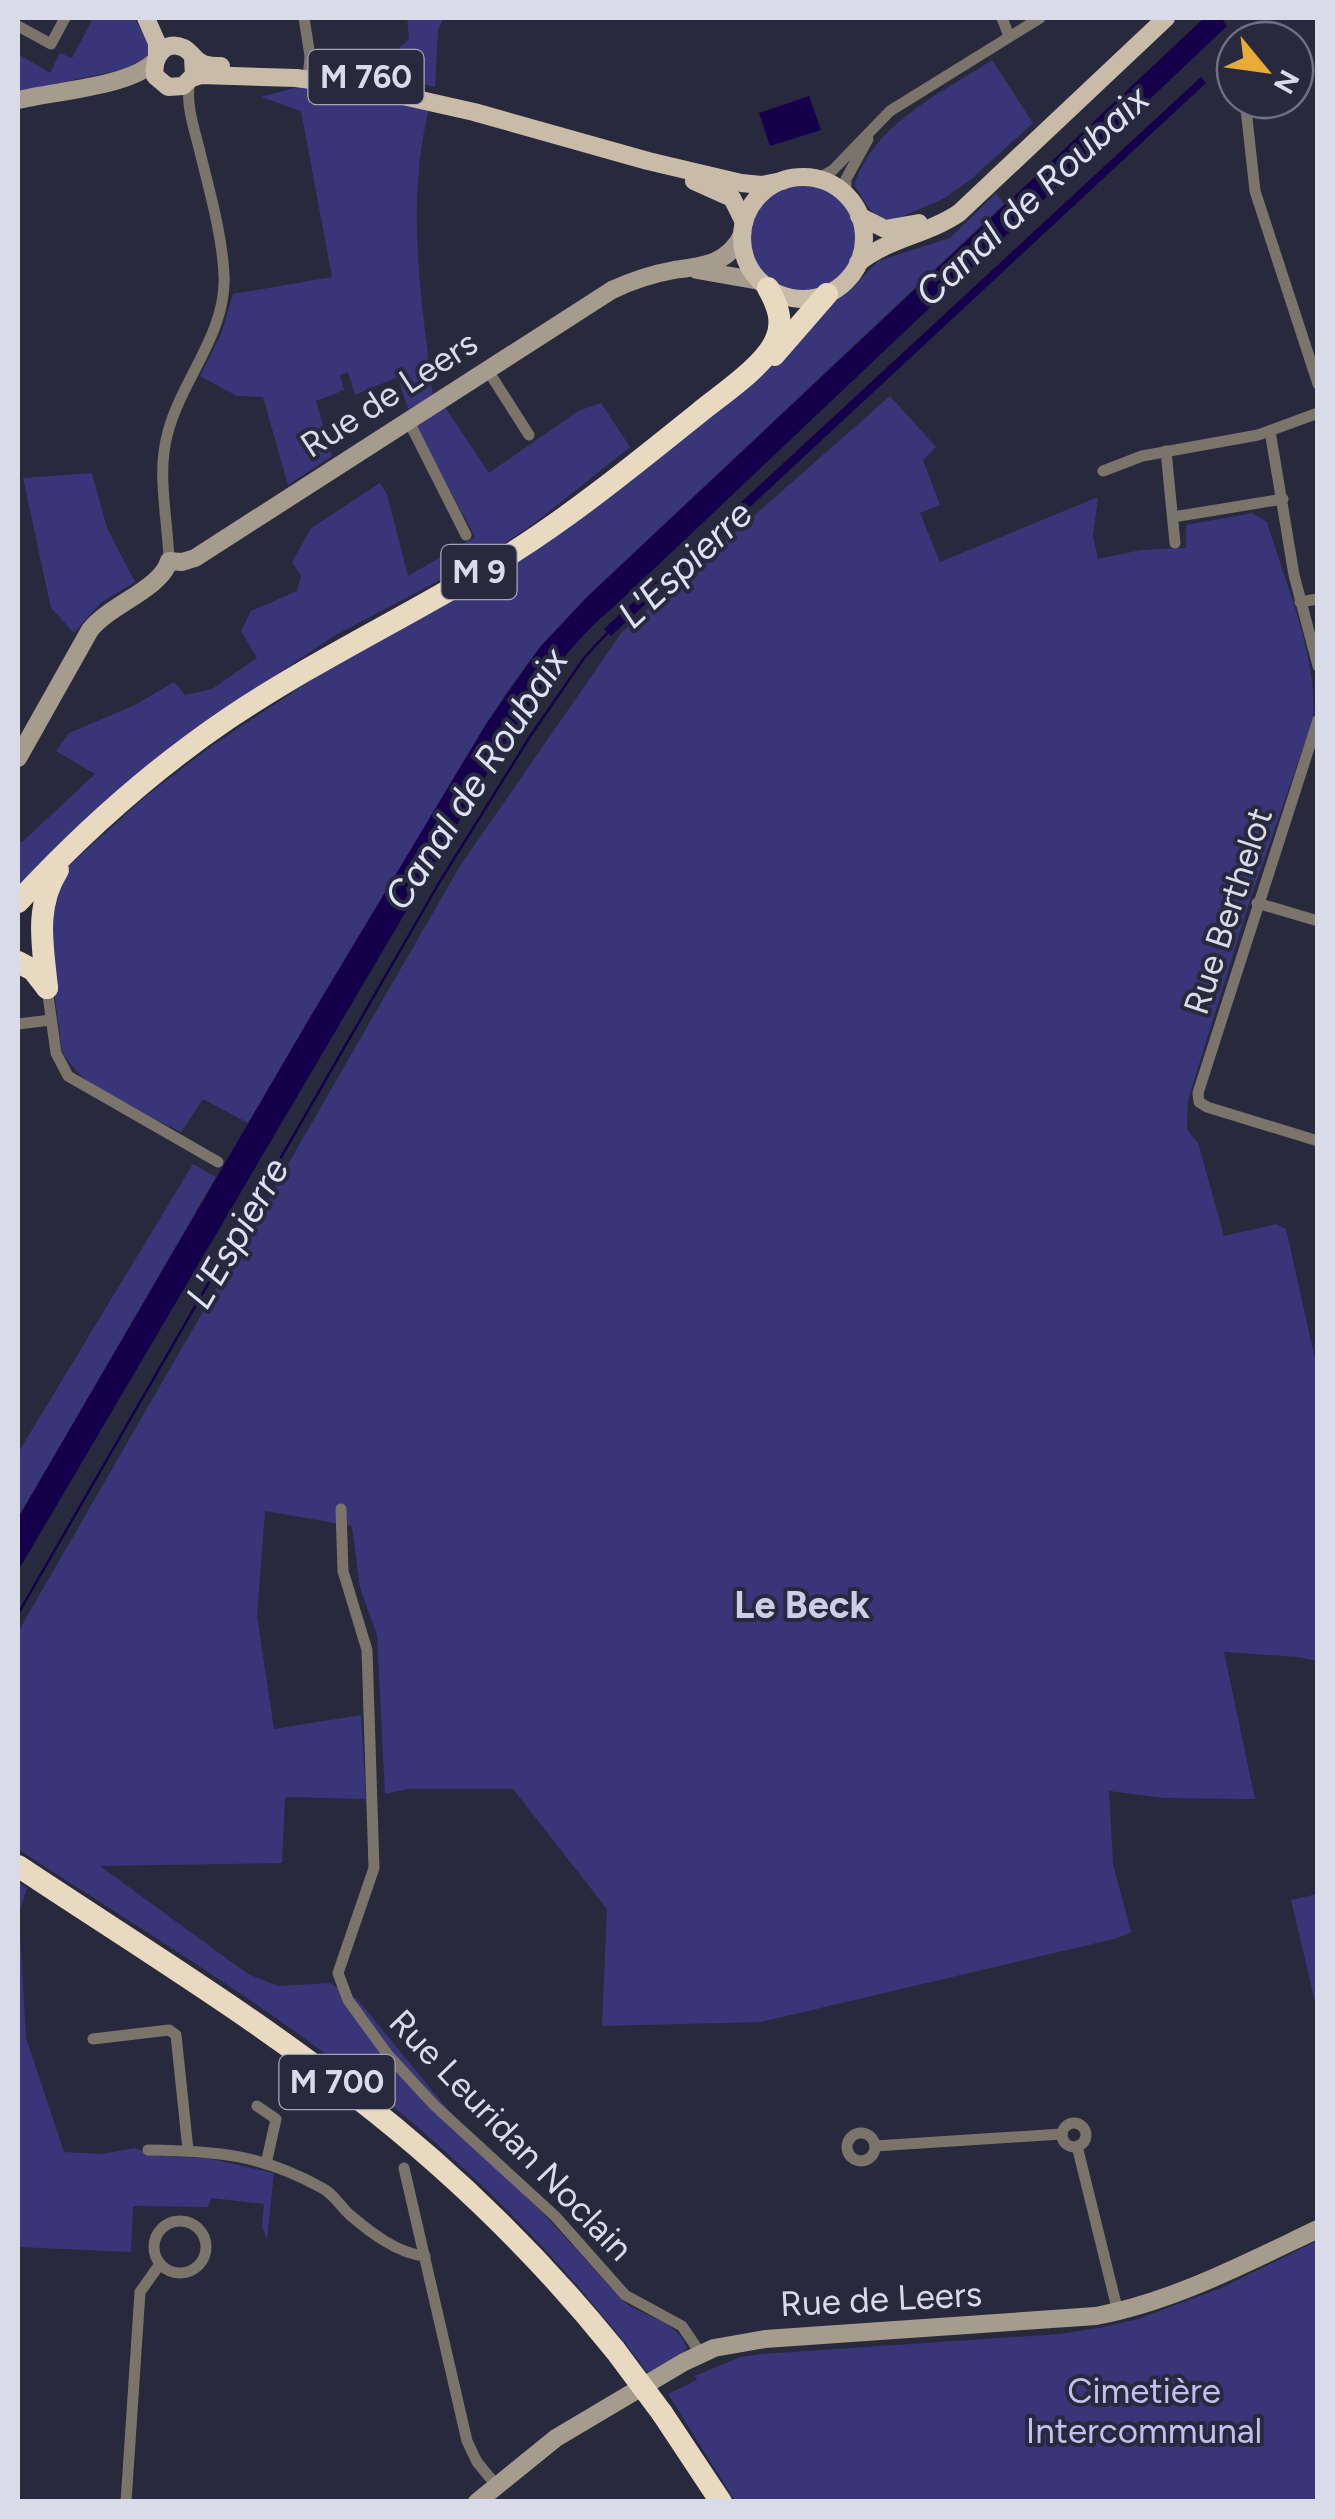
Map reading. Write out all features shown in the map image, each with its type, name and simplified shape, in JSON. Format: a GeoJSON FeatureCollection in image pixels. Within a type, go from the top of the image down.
{"type":"FeatureCollection","features":[{"type":"Feature","properties":{"kind":"highway","name":"M 9"},"geometry":{"type":"LineString","coordinates":[[18,902],[82,837],[202,738],[306,669],[551,528],[738,380],[767,353],[776,338],[779,312],[764,284]]}},
{"type":"Feature","properties":{"kind":"highway","name":"M 9"},"geometry":{"type":"LineString","coordinates":[[738,380],[782,348],[826,294]]}},
{"type":"Feature","properties":{"kind":"highway"},"geometry":{"type":"LineString","coordinates":[[47,988],[43,901],[82,837]]}},
{"type":"Feature","properties":{"kind":"highway"},"geometry":{"type":"LineString","coordinates":[[18,962],[28,965],[47,988]]}},
{"type":"Feature","properties":{"kind":"highway","name":"M 700"},"geometry":{"type":"LineString","coordinates":[[18,1866],[281,2042],[378,2114],[500,2223],[614,2350],[722,2502]]}},
{"type":"Feature","properties":{"kind":"main road"},"geometry":{"type":"LineString","coordinates":[[146,18],[158,46],[154,72],[166,86],[183,86],[196,68],[187,52],[167,36],[158,18]]}},
{"type":"Feature","properties":{"kind":"main road"},"geometry":{"type":"LineString","coordinates":[[858,263],[864,242],[859,216],[846,194],[816,179],[782,181],[758,197],[743,229],[746,260],[764,284],[800,299],[826,294],[880,246],[950,220],[1166,18]]}},
{"type":"Feature","properties":{"kind":"main road"},"geometry":{"type":"LineString","coordinates":[[155,59],[167,47],[187,52]]}},
{"type":"Feature","properties":{"kind":"main road","name":"M 760"},"geometry":{"type":"LineString","coordinates":[[187,52],[209,65],[425,90],[648,161],[748,184],[782,181]]}},
{"type":"Feature","properties":{"kind":"main road","name":"M 760"},"geometry":{"type":"LineString","coordinates":[[191,79],[205,75],[308,74]]}},
{"type":"Feature","properties":{"kind":"main road","name":"M 760"},"geometry":{"type":"LineString","coordinates":[[648,161],[727,194],[738,206],[743,229]]}},
{"type":"Feature","properties":{"kind":"main road"},"geometry":{"type":"LineString","coordinates":[[859,216],[885,228],[912,225],[943,213],[996,177]]}},
{"type":"Feature","properties":{"kind":"street"},"geometry":{"type":"LineString","coordinates":[[18,26],[51,44],[65,18]]}},
{"type":"Feature","properties":{"kind":"street"},"geometry":{"type":"LineString","coordinates":[[304,18],[308,74]]}},
{"type":"Feature","properties":{"kind":"street"},"geometry":{"type":"LineString","coordinates":[[1002,18],[1009,36]]}},
{"type":"Feature","properties":{"kind":"street"},"geometry":{"type":"LineString","coordinates":[[816,179],[833,170],[890,110],[1040,18]]}},
{"type":"Feature","properties":{"kind":"street"},"geometry":{"type":"LineString","coordinates":[[18,100],[106,82],[142,71],[155,59]]}},
{"type":"Feature","properties":{"kind":"street"},"geometry":{"type":"LineString","coordinates":[[169,561],[165,441],[181,395],[218,317],[224,283],[216,222],[188,93],[191,79]]}},
{"type":"Feature","properties":{"kind":"street"},"geometry":{"type":"LineString","coordinates":[[106,82],[149,80],[166,86],[185,104],[194,126]]}},
{"type":"Feature","properties":{"kind":"street"},"geometry":{"type":"LineString","coordinates":[[1246,120],[1254,192],[1318,384]]}},
{"type":"Feature","properties":{"kind":"street"},"geometry":{"type":"LineString","coordinates":[[846,194],[846,178],[878,122]]}},
{"type":"Feature","properties":{"kind":"street","name":"Rue de Leers"},"geometry":{"type":"LineString","coordinates":[[18,758],[90,630],[102,616],[163,574],[169,561],[195,558],[621,286],[722,259],[734,249],[743,229]]}},
{"type":"Feature","properties":{"kind":"street","name":"Rue de Leers"},"geometry":{"type":"LineString","coordinates":[[686,269],[764,284]]}},
{"type":"Feature","properties":{"kind":"street"},"geometry":{"type":"LineString","coordinates":[[488,369],[529,435]]}},
{"type":"Feature","properties":{"kind":"street"},"geometry":{"type":"LineString","coordinates":[[1103,471],[1166,451],[1270,432],[1318,413]]}},
{"type":"Feature","properties":{"kind":"street"},"geometry":{"type":"LineString","coordinates":[[408,420],[466,535]]}},
{"type":"Feature","properties":{"kind":"street"},"geometry":{"type":"LineString","coordinates":[[1270,432],[1300,602],[1318,666]]}},
{"type":"Feature","properties":{"kind":"street"},"geometry":{"type":"LineString","coordinates":[[1166,451],[1175,543]]}},
{"type":"Feature","properties":{"kind":"street"},"geometry":{"type":"LineString","coordinates":[[1173,517],[1283,499]]}},
{"type":"Feature","properties":{"kind":"street"},"geometry":{"type":"LineString","coordinates":[[1300,602],[1318,599]]}},
{"type":"Feature","properties":{"kind":"street","name":"Rue Berthelot"},"geometry":{"type":"LineString","coordinates":[[1318,720],[1312,759],[1258,904],[1198,1093],[1202,1105],[1318,1141]]}},
{"type":"Feature","properties":{"kind":"street"},"geometry":{"type":"LineString","coordinates":[[1258,904],[1318,920]]}},
{"type":"Feature","properties":{"kind":"street"},"geometry":{"type":"LineString","coordinates":[[47,988],[58,1060],[75,1082],[218,1162]]}},
{"type":"Feature","properties":{"kind":"street"},"geometry":{"type":"LineString","coordinates":[[18,1024],[50,1020]]}},
{"type":"Feature","properties":{"kind":"street","name":"Rue Leuridan Noclain"},"geometry":{"type":"LineString","coordinates":[[341,1508],[343,1572],[367,1650],[374,1868],[338,1973],[348,2000],[388,2055],[434,2105],[555,2216],[626,2294],[682,2326],[701,2354]]}},
{"type":"Feature","properties":{"kind":"street"},"geometry":{"type":"LineString","coordinates":[[93,2038],[169,2030],[176,2035],[188,2150]]}},
{"type":"Feature","properties":{"kind":"street"},"geometry":{"type":"LineString","coordinates":[[257,2106],[276,2119],[266,2164]]}},
{"type":"Feature","properties":{"kind":"street"},"geometry":{"type":"LineString","coordinates":[[1062,2134],[1068,2124],[1083,2127],[1085,2138],[1077,2146]]}},
{"type":"Feature","properties":{"kind":"street"},"geometry":{"type":"LineString","coordinates":[[875,2146],[1062,2134]]}},
{"type":"Feature","properties":{"kind":"street"},"geometry":{"type":"LineString","coordinates":[[1062,2134],[1066,2144],[1077,2146]]}},
{"type":"Feature","properties":{"kind":"street"},"geometry":{"type":"LineString","coordinates":[[1077,2146],[1118,2312]]}},
{"type":"Feature","properties":{"kind":"street"},"geometry":{"type":"LineString","coordinates":[[148,2150],[231,2153],[266,2164],[323,2188],[350,2215],[402,2252],[424,2256]]}},
{"type":"Feature","properties":{"kind":"street"},"geometry":{"type":"LineString","coordinates":[[404,2168],[466,2440],[496,2485]]}},
{"type":"Feature","properties":{"kind":"street"},"geometry":{"type":"LineString","coordinates":[[174,2220],[197,2226],[206,2240],[199,2265],[175,2273],[160,2264],[154,2250],[160,2228],[174,2220]]}},
{"type":"Feature","properties":{"kind":"street","name":"Rue de Leers"},"geometry":{"type":"LineString","coordinates":[[478,2502],[570,2428],[701,2354],[751,2340],[1054,2322],[1118,2312],[1190,2288],[1318,2229]]}},
{"type":"Feature","properties":{"kind":"street"},"geometry":{"type":"LineString","coordinates":[[126,2502],[140,2292],[160,2264]]}},
{"type":"Feature","properties":{"kind":"green space"},"geometry":{"type":"Polygon","coordinates":[[[93,18],[134,18],[150,46],[148,57],[124,69],[18,92],[18,54],[50,73],[60,53],[72,58],[93,18]]]}},
{"type":"Feature","properties":{"kind":"green space"},"geometry":{"type":"Polygon","coordinates":[[[407,18],[444,18],[438,29],[435,87],[392,75],[396,51],[409,39],[407,18]]]}},
{"type":"Feature","properties":{"kind":"green space"},"geometry":{"type":"Polygon","coordinates":[[[992,60],[1033,123],[969,181],[943,199],[894,220],[879,218],[854,185],[864,163],[912,112],[992,60]]]}},
{"type":"Feature","properties":{"kind":"green space"},"geometry":{"type":"Polygon","coordinates":[[[308,84],[430,104],[422,142],[417,214],[420,286],[433,397],[408,409],[398,377],[355,395],[348,372],[340,375],[344,390],[316,401],[332,456],[288,485],[263,397],[237,396],[200,376],[221,334],[233,294],[332,277],[301,111],[261,97],[308,84]]]}},
{"type":"Feature","properties":{"kind":"green space"},"geometry":{"type":"Polygon","coordinates":[[[803,184],[824,188],[841,200],[853,217],[857,238],[853,259],[841,276],[824,288],[803,292],[782,288],[765,276],[753,259],[749,238],[753,217],[765,200],[782,188],[803,184]]]}},
{"type":"Feature","properties":{"kind":"green space"},"geometry":{"type":"Polygon","coordinates":[[[996,193],[1004,204],[587,597],[540,647],[504,696],[248,1123],[203,1099],[181,1132],[99,1090],[72,1066],[62,1051],[45,921],[62,872],[146,796],[213,745],[343,659],[596,507],[774,365],[832,302],[850,290],[878,261],[950,238],[996,193]]]}},
{"type":"Feature","properties":{"kind":"green space"},"geometry":{"type":"Polygon","coordinates":[[[890,396],[936,447],[923,460],[940,505],[920,513],[940,562],[1098,497],[1093,536],[1098,559],[1141,550],[1186,548],[1186,525],[1252,513],[1267,522],[1305,645],[1313,719],[1250,900],[1188,1100],[1187,1130],[1198,1143],[1224,1236],[1276,1224],[1286,1229],[1317,1368],[1317,1661],[1224,1652],[1255,1799],[1164,1798],[1109,1791],[1113,1864],[1131,1932],[1118,1938],[761,2022],[602,2026],[607,1909],[513,1789],[408,1789],[385,1794],[377,1635],[360,1588],[352,1526],[265,1511],[257,1616],[274,1729],[361,1715],[366,1799],[285,1797],[282,1863],[100,1866],[248,1974],[278,1986],[330,1983],[357,1999],[495,2167],[622,2300],[682,2338],[687,2348],[648,2373],[552,2258],[408,2118],[284,2024],[18,1849],[18,1632],[460,866],[622,632],[890,396]]]}},
{"type":"Feature","properties":{"kind":"green space"},"geometry":{"type":"Polygon","coordinates":[[[601,403],[630,447],[489,554],[334,636],[230,706],[18,889],[18,840],[22,842],[95,774],[56,751],[69,733],[135,705],[174,682],[185,695],[212,689],[257,658],[241,631],[251,611],[297,591],[301,576],[292,562],[311,528],[380,483],[387,494],[408,576],[475,537],[416,427],[445,407],[489,473],[578,411],[601,403]]]}},
{"type":"Feature","properties":{"kind":"green space"},"geometry":{"type":"Polygon","coordinates":[[[92,473],[107,528],[135,582],[100,603],[74,633],[51,608],[23,478],[92,473]]]}},
{"type":"Feature","properties":{"kind":"green space"},"geometry":{"type":"Polygon","coordinates":[[[193,1164],[216,1177],[18,1518],[18,1453],[193,1164]]]}},
{"type":"Feature","properties":{"kind":"green space"},"geometry":{"type":"Polygon","coordinates":[[[18,1882],[27,1888],[19,1913],[26,2038],[64,2152],[102,2154],[135,2148],[153,2155],[212,2159],[274,2173],[267,2239],[262,2227],[264,2204],[211,2198],[208,2207],[133,2206],[131,2252],[18,2247],[18,1882]]]}},
{"type":"Feature","properties":{"kind":"green space"},"geometry":{"type":"Polygon","coordinates":[[[1318,1894],[1317,2010],[1291,1900],[1318,1894]]]}},
{"type":"Feature","properties":{"kind":"green space","name":"Cimetière Intercommunal"},"geometry":{"type":"Polygon","coordinates":[[[1317,2241],[1317,2501],[735,2501],[668,2394],[697,2380],[695,2376],[740,2357],[1060,2334],[1138,2319],[1221,2288],[1317,2241]]]}},
{"type":"Feature","properties":{"kind":"water","name":"Canal de Roubaix"},"geometry":{"type":"Polygon","coordinates":[[[1204,18],[1227,18],[1215,20],[1215,37],[594,624],[557,667],[478,789],[18,1571],[18,1518],[309,1019],[486,724],[540,647],[587,597],[1204,18]]]}},
{"type":"Feature","properties":{"kind":"water"},"geometry":{"type":"Polygon","coordinates":[[[1201,77],[1206,83],[611,636],[604,629],[1201,77]]]}},
{"type":"Feature","properties":{"kind":"water"},"geometry":{"type":"Polygon","coordinates":[[[809,96],[821,130],[770,146],[759,113],[809,96]]]}},
{"type":"Feature","properties":{"kind":"waterway","name":"L'Espierre"},"geometry":{"type":"LineString","coordinates":[[18,1614],[439,883],[529,738],[584,658],[609,631]]}},
{"type":"Feature","properties":{"kind":"district","name":"Le Beck"},"geometry":{"type":"Point","coordinates":[802,1605]}}]}
